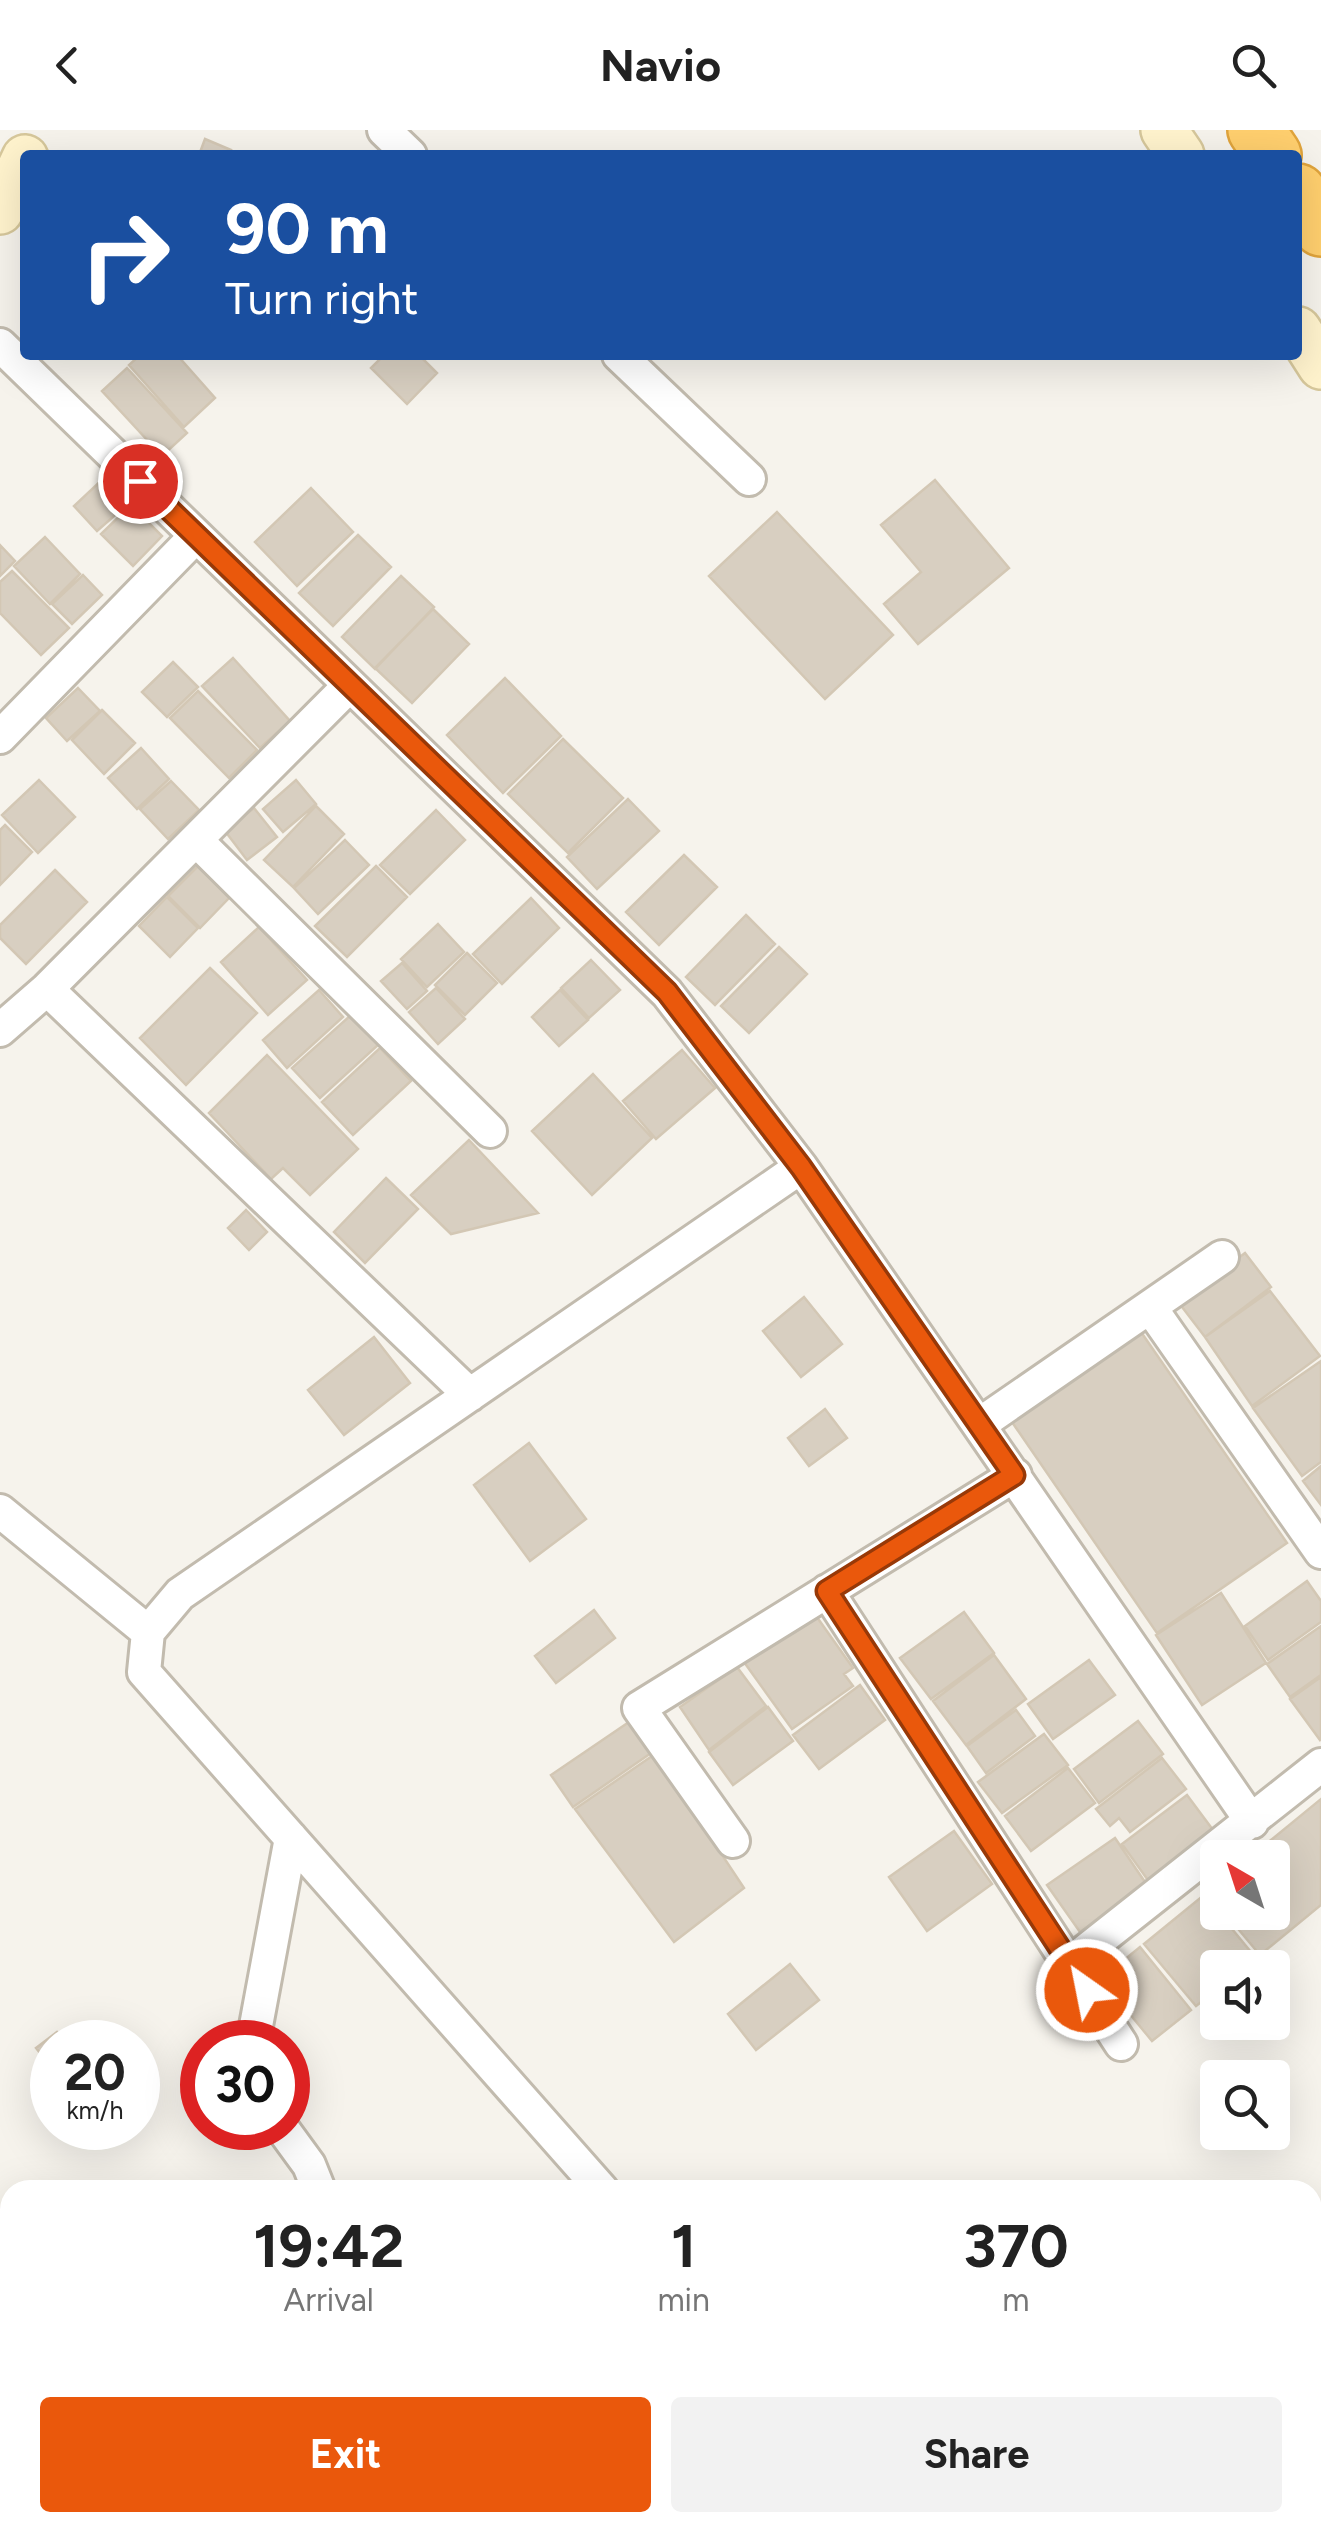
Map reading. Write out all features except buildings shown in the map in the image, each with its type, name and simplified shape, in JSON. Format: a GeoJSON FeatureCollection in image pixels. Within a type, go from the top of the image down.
{"type":"FeatureCollection","features":[{"type":"Feature","properties":{"kind":"highway"},"geometry":{"type":"LineString","coordinates":[[1302,198],[1321,228]]}},
{"type":"Feature","properties":{"kind":"main road"},"geometry":{"type":"LineString","coordinates":[[0,211],[20,169]]}},
{"type":"Feature","properties":{"kind":"main road"},"geometry":{"type":"LineString","coordinates":[[1302,336],[1321,366]]}},
{"type":"Feature","properties":{"kind":"street"},"geometry":{"type":"LineString","coordinates":[[384,130],[405,150]]}},
{"type":"Feature","properties":{"kind":"street"},"geometry":{"type":"LineString","coordinates":[[0,345],[667,992],[801,1167],[1252,1822]]}},
{"type":"Feature","properties":{"kind":"street"},"geometry":{"type":"LineString","coordinates":[[624,360],[749,479]]}},
{"type":"Feature","properties":{"kind":"street"},"geometry":{"type":"LineString","coordinates":[[0,737],[196,536]]}},
{"type":"Feature","properties":{"kind":"street"},"geometry":{"type":"LineString","coordinates":[[0,1030],[47,989],[350,685]]}},
{"type":"Feature","properties":{"kind":"street"},"geometry":{"type":"LineString","coordinates":[[196,840],[490,1132]]}},
{"type":"Feature","properties":{"kind":"street"},"geometry":{"type":"LineString","coordinates":[[47,989],[470,1396]]}},
{"type":"Feature","properties":{"kind":"street"},"geometry":{"type":"LineString","coordinates":[[593,2180],[144,1672],[148,1632],[180,1594],[801,1167]]}},
{"type":"Feature","properties":{"kind":"street"},"geometry":{"type":"LineString","coordinates":[[980,1424],[1222,1257]]}},
{"type":"Feature","properties":{"kind":"street"},"geometry":{"type":"LineString","coordinates":[[1150,1307],[1321,1552]]}},
{"type":"Feature","properties":{"kind":"street"},"geometry":{"type":"LineString","coordinates":[[733,1841],[639,1708],[1014,1475]]}},
{"type":"Feature","properties":{"kind":"street"},"geometry":{"type":"LineString","coordinates":[[0,1511],[148,1632]]}},
{"type":"Feature","properties":{"kind":"street"},"geometry":{"type":"LineString","coordinates":[[827,1591],[1121,2044]]}},
{"type":"Feature","properties":{"kind":"street"},"geometry":{"type":"LineString","coordinates":[[1070,1964],[1321,1765]]}},
{"type":"Feature","properties":{"kind":"street"},"geometry":{"type":"LineString","coordinates":[[257,2020],[291,1838]]}},
{"type":"Feature","properties":{"kind":"street"},"geometry":{"type":"LineString","coordinates":[[298,2150],[315,2180]]}},
{"type":"Feature","properties":{"kind":"route"},"geometry":{"type":"LineString","coordinates":[[140,481],[667,992],[801,1167],[1014,1475],[827,1591],[1087,1990]]}}]}
